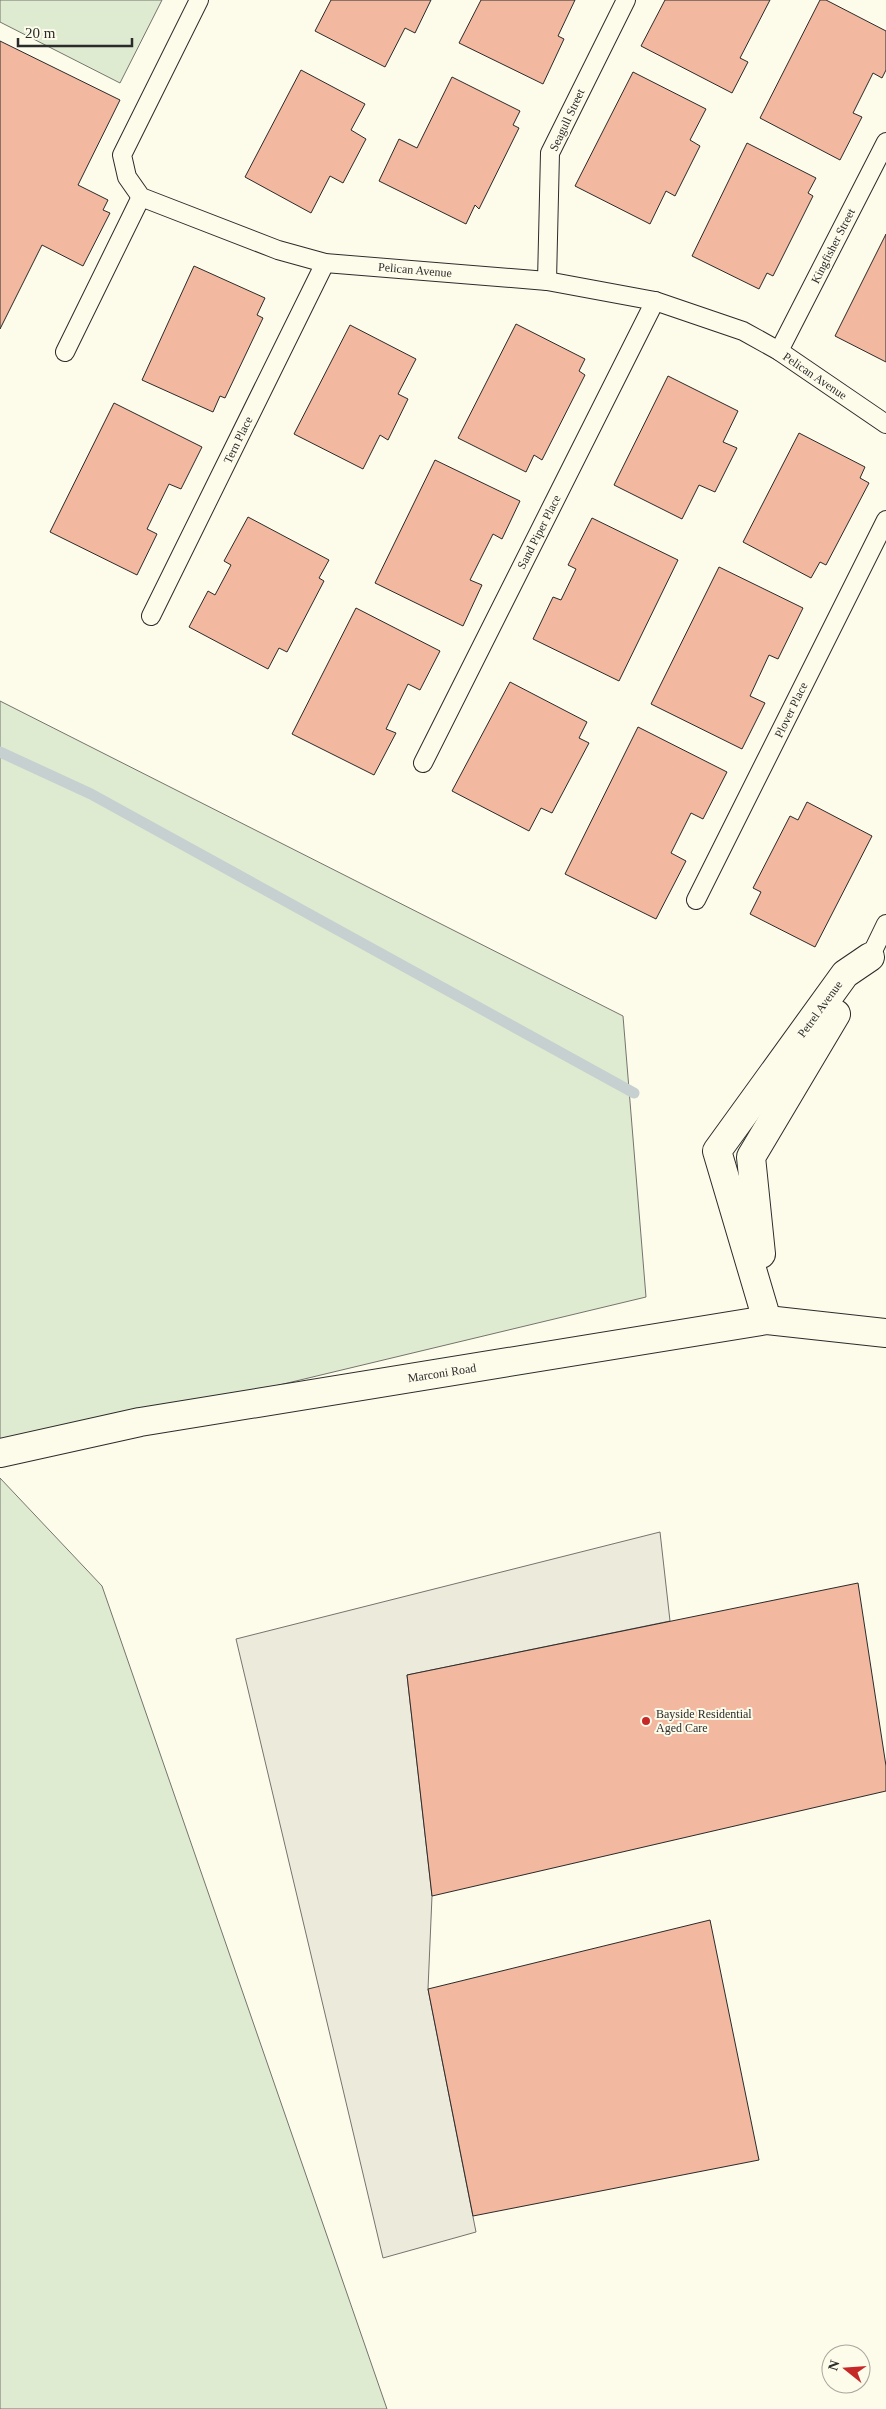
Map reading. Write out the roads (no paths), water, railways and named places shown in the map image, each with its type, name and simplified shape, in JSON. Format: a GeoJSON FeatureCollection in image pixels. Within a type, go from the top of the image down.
{"type":"FeatureCollection","features":[{"type":"Feature","properties":{"kind":"street","name":"Petrel Avenue"},"geometry":{"type":"LineString","coordinates":[[767,1320],[718,1151],[845,974],[870,957]]}},
{"type":"Feature","properties":{"kind":"street","name":"Marconi Road"},"geometry":{"type":"LineString","coordinates":[[0,1452],[140,1422],[767,1320],[886,1333]]}},
{"type":"Feature","properties":{"kind":"lane"},"geometry":{"type":"LineString","coordinates":[[65,352],[142,197],[126,177],[122,155],[199,0]]}},
{"type":"Feature","properties":{"kind":"lane","name":"Seagull Street"},"geometry":{"type":"LineString","coordinates":[[547,281],[550,153],[626,0]]}},
{"type":"Feature","properties":{"kind":"lane","name":"Kingfisher Street"},"geometry":{"type":"LineString","coordinates":[[779,351],[886,142]]}},
{"type":"Feature","properties":{"kind":"lane","name":"Pelican Avenue"},"geometry":{"type":"LineString","coordinates":[[142,197],[278,250],[325,263],[547,281],[655,301],[743,331],[779,351],[886,424]]}},
{"type":"Feature","properties":{"kind":"lane","name":"Tern Place"},"geometry":{"type":"LineString","coordinates":[[151,616],[325,263]]}},
{"type":"Feature","properties":{"kind":"lane","name":"Sand Piper Place"},"geometry":{"type":"LineString","coordinates":[[423,763],[655,301]]}},
{"type":"Feature","properties":{"kind":"lane","name":"Plover Place"},"geometry":{"type":"LineString","coordinates":[[696,900],[886,520]]}},
{"type":"Feature","properties":{"kind":"lane"},"geometry":{"type":"LineString","coordinates":[[870,957],[886,924]]}},
{"type":"Feature","properties":{"kind":"waterway"},"geometry":{"type":"LineString","coordinates":[[0,752],[91,794],[634,1093]]}},
{"type":"Feature","properties":{"kind":"place","name":"Bayside Residential Aged Care"},"geometry":{"type":"Point","coordinates":[646,1721]}}]}
